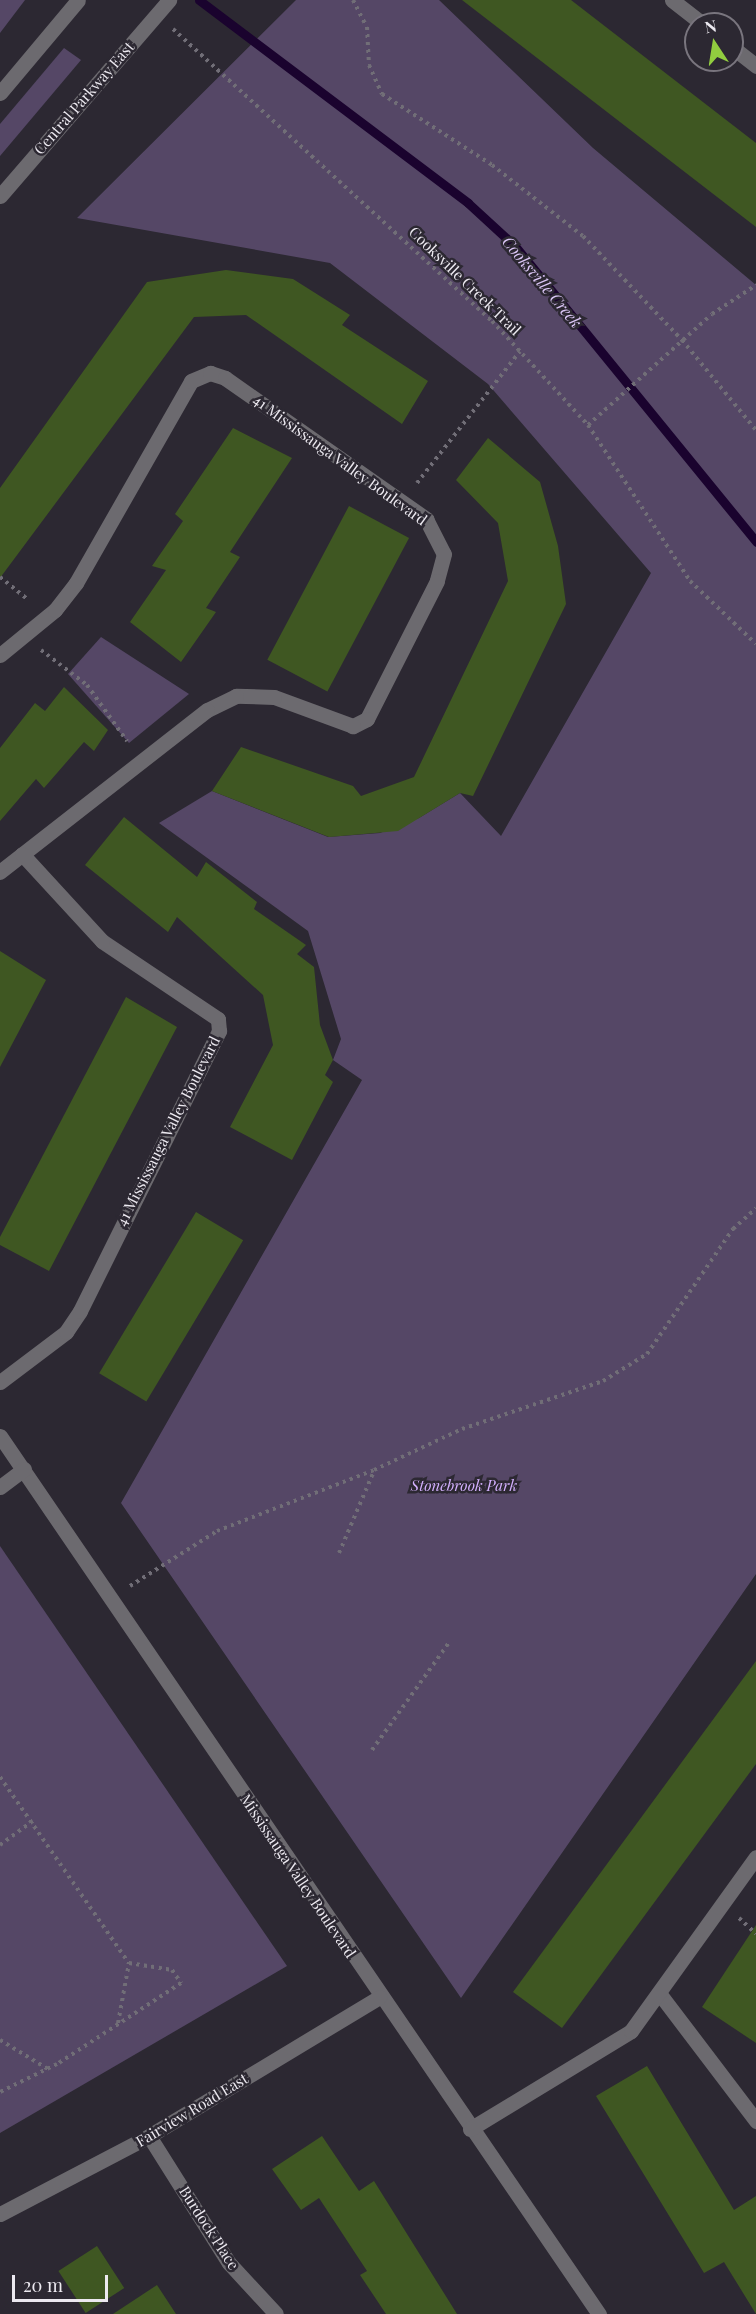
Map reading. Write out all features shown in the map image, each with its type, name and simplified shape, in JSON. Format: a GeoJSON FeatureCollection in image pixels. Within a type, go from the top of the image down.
{"type":"FeatureCollection","features":[{"type":"Feature","properties":{"kind":"street"},"geometry":{"type":"LineString","coordinates":[[0,93],[78,0]]}},
{"type":"Feature","properties":{"kind":"street","name":"Central Parkway East"},"geometry":{"type":"LineString","coordinates":[[0,196],[169,0]]}},
{"type":"Feature","properties":{"kind":"street"},"geometry":{"type":"LineString","coordinates":[[672,0],[688,12]]}},
{"type":"Feature","properties":{"kind":"street"},"geometry":{"type":"LineString","coordinates":[[744,56],[756,66]]}},
{"type":"Feature","properties":{"kind":"street","name":"41 Mississauga Valley Boulevard"},"geometry":{"type":"LineString","coordinates":[[0,655],[48,616],[76,583],[191,381],[210,373],[426,519],[444,554],[437,580],[367,719],[353,726],[274,698],[236,696],[207,710],[0,872]]}},
{"type":"Feature","properties":{"kind":"street","name":"41 Mississauga Valley Boulevard"},"geometry":{"type":"LineString","coordinates":[[0,1382],[66,1332],[80,1311],[219,1031],[218,1019],[102,941],[22,855]]}},
{"type":"Feature","properties":{"kind":"street","name":"Mississauga Valley Boulevard"},"geometry":{"type":"LineString","coordinates":[[0,1436],[379,1997],[599,2314]]}},
{"type":"Feature","properties":{"kind":"street"},"geometry":{"type":"LineString","coordinates":[[0,1487],[24,1469]]}},
{"type":"Feature","properties":{"kind":"street"},"geometry":{"type":"LineString","coordinates":[[470,2129],[631,2031],[756,1857]]}},
{"type":"Feature","properties":{"kind":"street"},"geometry":{"type":"LineString","coordinates":[[659,1993],[756,2121]]}},
{"type":"Feature","properties":{"kind":"street","name":"Fairview Road East"},"geometry":{"type":"LineString","coordinates":[[0,2214],[149,2136],[379,1997]]}},
{"type":"Feature","properties":{"kind":"street","name":"Burdock Place"},"geometry":{"type":"LineString","coordinates":[[149,2136],[229,2263],[276,2314]]}},
{"type":"Feature","properties":{"kind":"path"},"geometry":{"type":"LineString","coordinates":[[353,0],[367,27],[369,65],[382,94],[551,208],[682,340],[756,430]]}},
{"type":"Feature","properties":{"kind":"path","name":"Cooksville Creek Trail"},"geometry":{"type":"LineString","coordinates":[[165,23],[520,351],[588,425],[690,581],[756,644]]}},
{"type":"Feature","properties":{"kind":"path"},"geometry":{"type":"LineString","coordinates":[[588,425],[682,340],[756,285]]}},
{"type":"Feature","properties":{"kind":"path"},"geometry":{"type":"LineString","coordinates":[[403,502],[520,351]]}},
{"type":"Feature","properties":{"kind":"path"},"geometry":{"type":"LineString","coordinates":[[0,578],[48,616]]}},
{"type":"Feature","properties":{"kind":"path"},"geometry":{"type":"LineString","coordinates":[[23,636],[87,686],[142,762]]}},
{"type":"Feature","properties":{"kind":"path"},"geometry":{"type":"LineString","coordinates":[[111,1600],[217,1531],[374,1470],[462,1429],[603,1381],[647,1354],[733,1229],[756,1208]]}},
{"type":"Feature","properties":{"kind":"path"},"geometry":{"type":"LineString","coordinates":[[339,1553],[374,1470]]}},
{"type":"Feature","properties":{"kind":"path"},"geometry":{"type":"LineString","coordinates":[[372,1750],[450,1641]]}},
{"type":"Feature","properties":{"kind":"path"},"geometry":{"type":"LineString","coordinates":[[0,1777],[34,1820],[129,1963],[118,2023]]}},
{"type":"Feature","properties":{"kind":"path"},"geometry":{"type":"LineString","coordinates":[[0,1845],[34,1820]]}},
{"type":"Feature","properties":{"kind":"path"},"geometry":{"type":"LineString","coordinates":[[0,2092],[48,2069],[181,1983],[172,1970],[129,1963]]}},
{"type":"Feature","properties":{"kind":"path"},"geometry":{"type":"LineString","coordinates":[[0,2040],[48,2069]]}},
{"type":"Feature","properties":{"kind":"green space"},"geometry":{"type":"Polygon","coordinates":[[[0,0],[25,0],[0,33],[0,0]]]}},
{"type":"Feature","properties":{"kind":"green space","name":"Stonebrook Park"},"geometry":{"type":"Polygon","coordinates":[[[296,0],[439,0],[593,148],[756,285],[756,1574],[461,1998],[121,1503],[362,1080],[333,1060],[341,1039],[308,931],[159,823],[212,791],[328,837],[380,833],[419,818],[460,793],[501,836],[651,573],[488,384],[330,263],[77,218],[296,0]]]}},
{"type":"Feature","properties":{"kind":"green space"},"geometry":{"type":"Polygon","coordinates":[[[64,48],[81,60],[0,156],[0,124],[64,48]]]}},
{"type":"Feature","properties":{"kind":"green space"},"geometry":{"type":"Polygon","coordinates":[[[101,637],[189,694],[129,743],[68,674],[101,637]]]}},
{"type":"Feature","properties":{"kind":"green space"},"geometry":{"type":"Polygon","coordinates":[[[0,1546],[287,1966],[0,2133],[0,1546]]]}},
{"type":"Feature","properties":{"kind":"building"},"geometry":{"type":"Polygon","coordinates":[[[462,0],[571,0],[756,143],[756,227],[462,0]]]}},
{"type":"Feature","properties":{"kind":"building"},"geometry":{"type":"Polygon","coordinates":[[[226,270],[293,279],[350,315],[342,325],[428,381],[402,424],[246,315],[194,317],[0,578],[0,488],[147,282],[226,270]]]}},
{"type":"Feature","properties":{"kind":"building"},"geometry":{"type":"Polygon","coordinates":[[[233,428],[292,458],[230,552],[240,557],[206,608],[216,612],[181,662],[130,622],[166,570],[152,566],[183,521],[175,514],[233,428]]]}},
{"type":"Feature","properties":{"kind":"building"},"geometry":{"type":"Polygon","coordinates":[[[488,438],[540,482],[558,546],[566,604],[473,796],[460,793],[398,831],[329,837],[212,791],[241,747],[353,786],[361,796],[414,777],[508,581],[498,523],[456,480],[488,438]]]}},
{"type":"Feature","properties":{"kind":"building"},"geometry":{"type":"Polygon","coordinates":[[[349,506],[409,538],[327,692],[267,660],[349,506]]]}},
{"type":"Feature","properties":{"kind":"building"},"geometry":{"type":"Polygon","coordinates":[[[64,687],[108,730],[94,751],[84,742],[44,788],[36,779],[0,821],[0,748],[35,703],[45,711],[64,687]]]}},
{"type":"Feature","properties":{"kind":"building"},"geometry":{"type":"Polygon","coordinates":[[[124,817],[197,877],[206,862],[257,902],[254,909],[306,945],[297,954],[314,967],[320,1025],[333,1060],[325,1075],[333,1082],[292,1160],[230,1127],[273,1045],[263,995],[177,917],[168,932],[85,865],[124,817]]]}},
{"type":"Feature","properties":{"kind":"building"},"geometry":{"type":"Polygon","coordinates":[[[0,951],[46,980],[0,1067],[0,951]]]}},
{"type":"Feature","properties":{"kind":"building"},"geometry":{"type":"Polygon","coordinates":[[[126,997],[177,1027],[49,1271],[0,1245],[0,1237],[126,997]]]}},
{"type":"Feature","properties":{"kind":"building"},"geometry":{"type":"Polygon","coordinates":[[[196,1212],[243,1240],[146,1401],[99,1373],[196,1212]]]}},
{"type":"Feature","properties":{"kind":"building"},"geometry":{"type":"Polygon","coordinates":[[[756,1661],[756,1764],[562,2028],[513,1992],[756,1661]]]}},
{"type":"Feature","properties":{"kind":"building"},"geometry":{"type":"Polygon","coordinates":[[[756,1925],[756,2043],[702,2007],[756,1925]]]}},
{"type":"Feature","properties":{"kind":"building"},"geometry":{"type":"Polygon","coordinates":[[[647,2066],[734,2210],[756,2196],[756,2314],[724,2262],[704,2273],[596,2096],[647,2066]]]}},
{"type":"Feature","properties":{"kind":"building"},"geometry":{"type":"Polygon","coordinates":[[[322,2136],[359,2191],[374,2181],[457,2314],[386,2314],[360,2275],[367,2271],[319,2198],[301,2210],[272,2169],[322,2136]]]}},
{"type":"Feature","properties":{"kind":"building"},"geometry":{"type":"Polygon","coordinates":[[[97,2246],[124,2288],[86,2313],[58,2271],[97,2246]]]}},
{"type":"Feature","properties":{"kind":"building"},"geometry":{"type":"Polygon","coordinates":[[[157,2285],[176,2314],[113,2314],[157,2285]]]}},
{"type":"Feature","properties":{"kind":"waterway","name":"Cooksville Creek"},"geometry":{"type":"LineString","coordinates":[[199,0],[468,203],[515,246],[756,542]]}}]}
